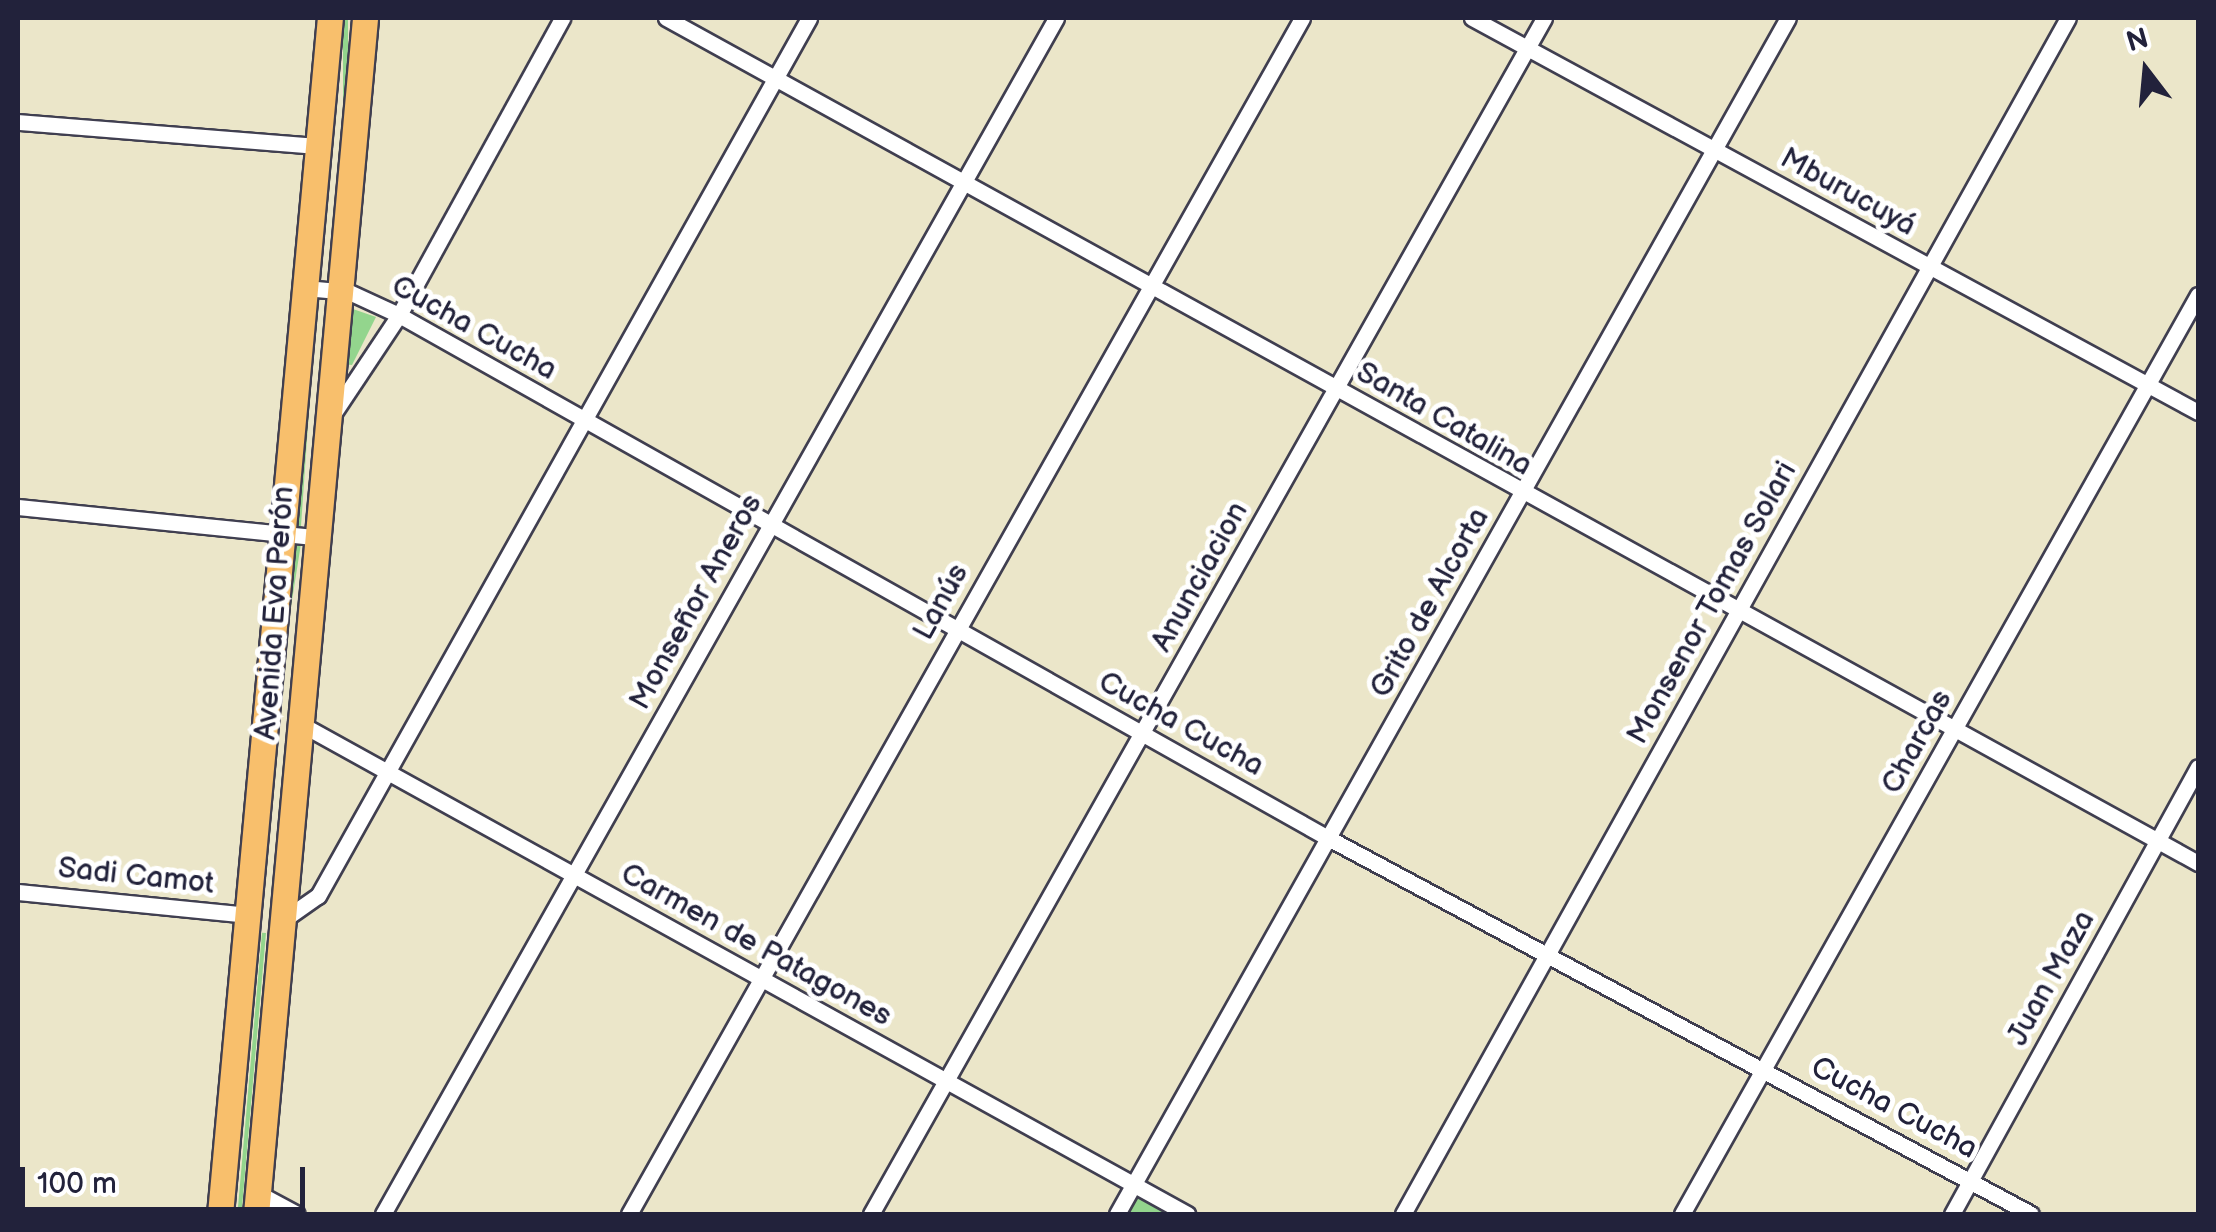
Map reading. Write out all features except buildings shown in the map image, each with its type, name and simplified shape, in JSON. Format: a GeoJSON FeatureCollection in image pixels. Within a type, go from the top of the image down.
{"type":"FeatureCollection","features":[{"type":"Feature","properties":{"kind":"main road","name":"Avenida Eva Perón"},"geometry":{"type":"LineString","coordinates":[[220,1214],[330,18]]}},
{"type":"Feature","properties":{"kind":"main road","name":"Avenida Eva Perón"},"geometry":{"type":"LineString","coordinates":[[257,1204],[286,918],[322,426],[365,18]]}},
{"type":"Feature","properties":{"kind":"street"},"geometry":{"type":"LineString","coordinates":[[322,426],[399,315],[562,18]]}},
{"type":"Feature","properties":{"kind":"street","name":"Santa Catalina"},"geometry":{"type":"LineString","coordinates":[[666,18],[1522,495],[1957,728],[2198,863]]}},
{"type":"Feature","properties":{"kind":"street"},"geometry":{"type":"LineString","coordinates":[[286,918],[318,896],[580,420],[809,18]]}},
{"type":"Feature","properties":{"kind":"street","name":"Monseñor Aneros"},"geometry":{"type":"LineString","coordinates":[[384,1214],[1056,18]]}},
{"type":"Feature","properties":{"kind":"street","name":"Lanús"},"geometry":{"type":"LineString","coordinates":[[630,1214],[1302,18]]}},
{"type":"Feature","properties":{"kind":"street","name":"Mburucuyá"},"geometry":{"type":"LineString","coordinates":[[1472,18],[2198,412]]}},
{"type":"Feature","properties":{"kind":"street","name":"Anunciacion"},"geometry":{"type":"LineString","coordinates":[[871,1214],[1544,18]]}},
{"type":"Feature","properties":{"kind":"street","name":"Grito de Alcorta"},"geometry":{"type":"LineString","coordinates":[[1117,1214],[1788,18]]}},
{"type":"Feature","properties":{"kind":"street","name":"Monsenor Tomas Solari"},"geometry":{"type":"LineString","coordinates":[[1403,1214],[1550,956],[1738,609],[1934,270],[2068,18]]}},
{"type":"Feature","properties":{"kind":"street"},"geometry":{"type":"LineString","coordinates":[[18,122],[318,146]]}},
{"type":"Feature","properties":{"kind":"street","name":"Cucha Cucha"},"geometry":{"type":"LineString","coordinates":[[305,288],[337,291],[399,315],[769,528],[1328,838],[2031,1214]]}},
{"type":"Feature","properties":{"kind":"street","name":"Charcas"},"geometry":{"type":"LineString","coordinates":[[1682,1214],[2198,296]]}},
{"type":"Feature","properties":{"kind":"street"},"geometry":{"type":"LineString","coordinates":[[18,506],[313,537]]}},
{"type":"Feature","properties":{"kind":"street","name":"Carmen de Patagones"},"geometry":{"type":"LineString","coordinates":[[299,723],[760,982],[1187,1214]]}},
{"type":"Feature","properties":{"kind":"street","name":"Juan Maza"},"geometry":{"type":"LineString","coordinates":[[1952,1214],[2198,767]]}},
{"type":"Feature","properties":{"kind":"street","name":"Sadi Camot"},"geometry":{"type":"LineString","coordinates":[[18,892],[249,915]]}},
{"type":"Feature","properties":{"kind":"street"},"geometry":{"type":"LineString","coordinates":[[257,1204],[298,1214]]}},
{"type":"Feature","properties":{"kind":"green space"},"geometry":{"type":"Polygon","coordinates":[[[343,18],[348,18],[348,282],[343,282],[343,18]]]}},
{"type":"Feature","properties":{"kind":"green space"},"geometry":{"type":"Polygon","coordinates":[[[317,295],[301,526],[296,526],[317,295]]]}},
{"type":"Feature","properties":{"kind":"green space"},"geometry":{"type":"Polygon","coordinates":[[[350,308],[376,317],[352,365],[342,364],[350,308]]]}},
{"type":"Feature","properties":{"kind":"green space"},"geometry":{"type":"Polygon","coordinates":[[[295,543],[301,544],[245,895],[239,894],[295,543]]]}},
{"type":"Feature","properties":{"kind":"green space"},"geometry":{"type":"Polygon","coordinates":[[[262,933],[266,933],[241,1214],[237,1214],[262,933]]]}},
{"type":"Feature","properties":{"kind":"green space"},"geometry":{"type":"Polygon","coordinates":[[[1133,1185],[1187,1214],[1117,1214],[1133,1185]]]}}]}
